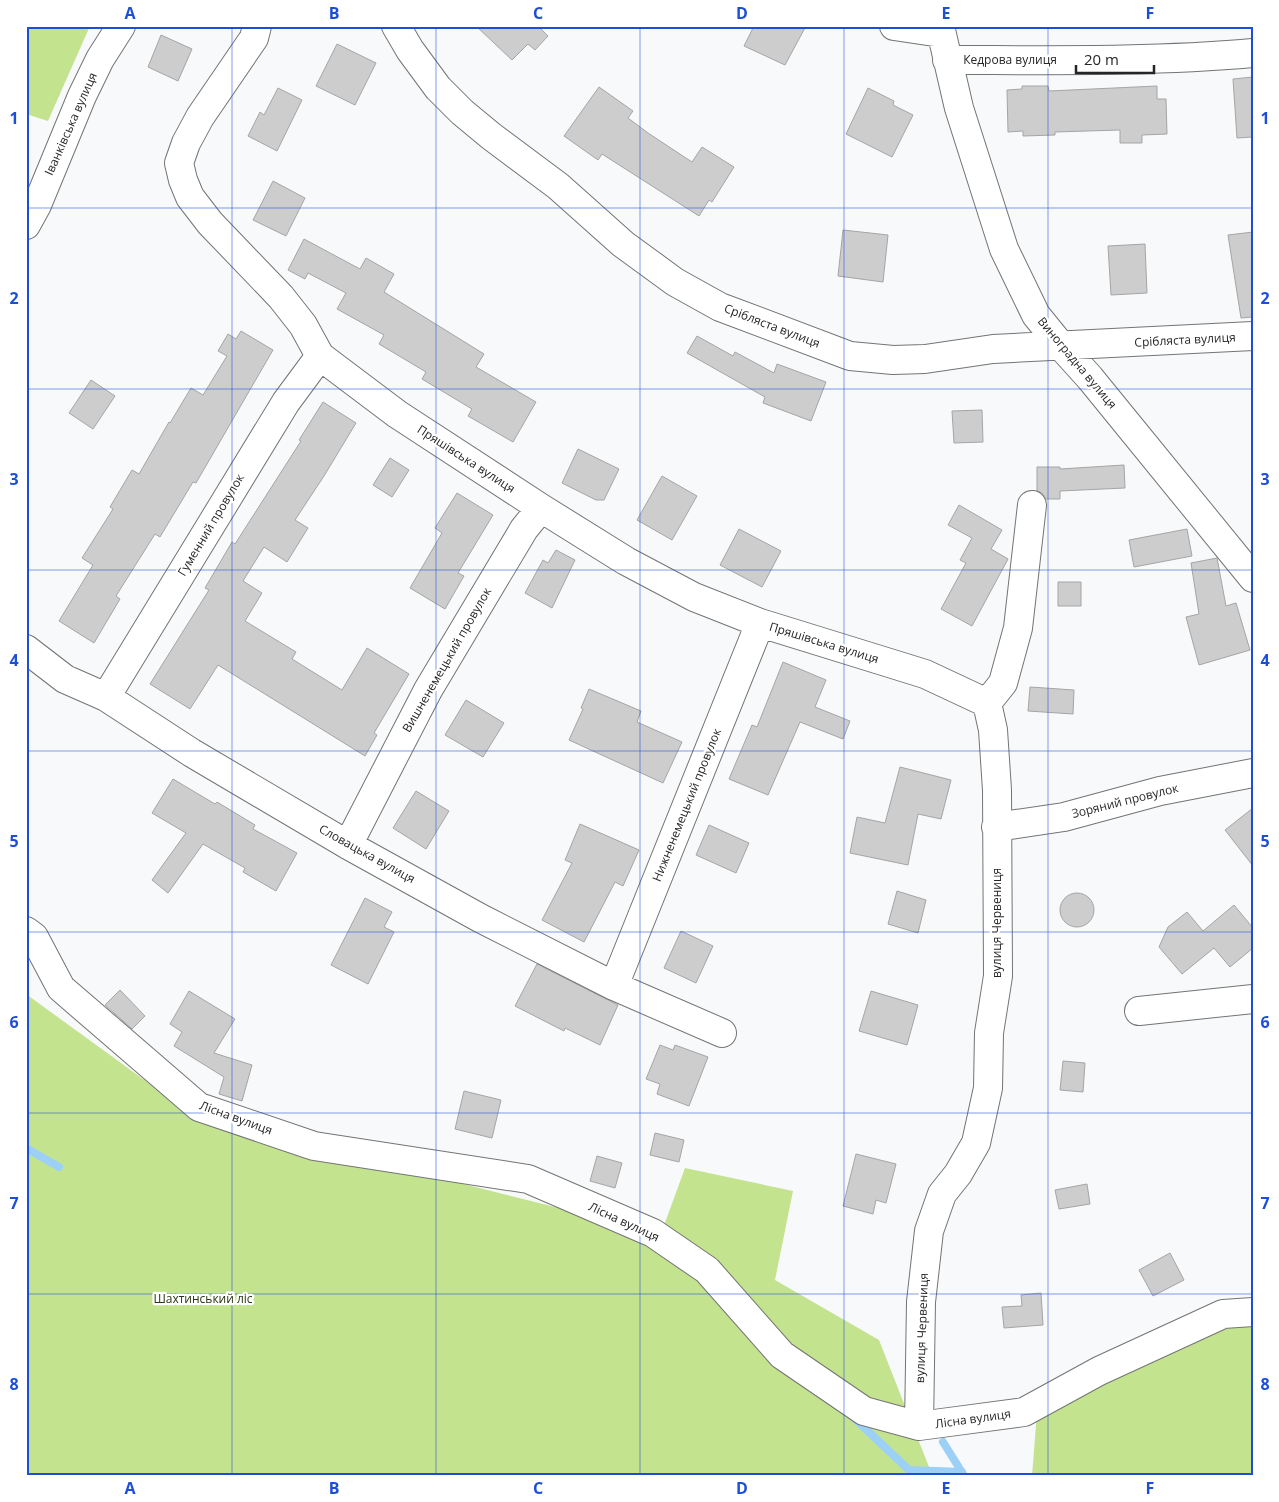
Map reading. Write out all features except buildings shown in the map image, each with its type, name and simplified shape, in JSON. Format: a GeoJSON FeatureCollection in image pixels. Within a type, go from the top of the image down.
{"type":"FeatureCollection","features":[{"type":"Feature","properties":{"kind":"street","name":"Іванківська вулиця"},"geometry":{"type":"LineString","coordinates":[[26,225],[82,96],[100,59],[121,26]]}},
{"type":"Feature","properties":{"kind":"street","name":"Пряшівська вулиця"},"geometry":{"type":"LineString","coordinates":[[257,26],[254,38],[200,117],[186,143],[179,163],[190,198],[210,223],[281,297],[303,325],[320,356],[397,414],[541,508],[635,566],[694,597],[760,623],[925,674],[987,703]]}},
{"type":"Feature","properties":{"kind":"street","name":"Срібляста вулиця"},"geometry":{"type":"LineString","coordinates":[[396,26],[410,50],[438,88],[462,112],[558,186],[623,244],[675,282],[720,307],[850,356],[893,360],[925,359],[993,349],[1253,336]]}},
{"type":"Feature","properties":{"kind":"street"},"geometry":{"type":"LineString","coordinates":[[894,26],[941,30]]}},
{"type":"Feature","properties":{"kind":"street","name":"Виноградна вулиця"},"geometry":{"type":"LineString","coordinates":[[941,30],[959,108],[1004,249],[1036,314],[1253,578]]}},
{"type":"Feature","properties":{"kind":"street","name":"Кедрова вулиця"},"geometry":{"type":"LineString","coordinates":[[947,60],[1074,60],[1223,56],[1253,53]]}},
{"type":"Feature","properties":{"kind":"street","name":"Гуменний провулок"},"geometry":{"type":"LineString","coordinates":[[106,697],[286,402],[320,356]]}},
{"type":"Feature","properties":{"kind":"street"},"geometry":{"type":"LineString","coordinates":[[987,703],[1003,683],[1018,628],[1032,505]]}},
{"type":"Feature","properties":{"kind":"street","name":"Вишненемецький провулок"},"geometry":{"type":"LineString","coordinates":[[348,845],[428,690],[524,529],[541,508]]}},
{"type":"Feature","properties":{"kind":"street","name":"Нижненемецький провулок"},"geometry":{"type":"LineString","coordinates":[[614,986],[760,623]]}},
{"type":"Feature","properties":{"kind":"street","name":"Словацька вулиця"},"geometry":{"type":"LineString","coordinates":[[26,649],[65,679],[106,697],[192,753],[348,845],[480,918],[614,986],[722,1032]]}},
{"type":"Feature","properties":{"kind":"street","name":"вулиця Червениця"},"geometry":{"type":"LineString","coordinates":[[919,1426],[921,1302],[928,1231],[942,1194],[958,1174],[976,1144],[988,1088],[989,1033],[998,976],[997,790],[993,738],[987,703]]}},
{"type":"Feature","properties":{"kind":"street","name":"Зоряний провулок"},"geometry":{"type":"LineString","coordinates":[[996,827],[1064,817],[1160,791],[1253,773]]}},
{"type":"Feature","properties":{"kind":"street","name":"Лісна вулиця"},"geometry":{"type":"LineString","coordinates":[[26,931],[34,937],[61,988],[199,1107],[314,1146],[528,1179],[653,1233],[707,1270],[782,1355],[864,1411],[919,1426],[1024,1412],[1099,1371],[1223,1314],[1253,1312]]}},
{"type":"Feature","properties":{"kind":"street"},"geometry":{"type":"LineString","coordinates":[[1139,1011],[1253,999]]}},
{"type":"Feature","properties":{"kind":"green space"},"geometry":{"type":"Polygon","coordinates":[[[26,26],[90,26],[48,121],[26,114],[26,26]]]}},
{"type":"Feature","properties":{"kind":"green space","name":"Шахтинський ліс"},"geometry":{"type":"Polygon","coordinates":[[[26,994],[194,1116],[563,1209],[655,1250],[685,1168],[793,1191],[775,1280],[879,1340],[929,1467],[927,1476],[26,1476],[26,994]]]}},
{"type":"Feature","properties":{"kind":"green space"},"geometry":{"type":"Polygon","coordinates":[[[1253,1316],[1253,1476],[1032,1476],[1037,1412],[1174,1334],[1253,1316]]]}},
{"type":"Feature","properties":{"kind":"waterway"},"geometry":{"type":"LineString","coordinates":[[26,1148],[59,1167]]}},
{"type":"Feature","properties":{"kind":"waterway"},"geometry":{"type":"LineString","coordinates":[[854,1418],[909,1470],[962,1472]]}},
{"type":"Feature","properties":{"kind":"waterway"},"geometry":{"type":"LineString","coordinates":[[943,1442],[963,1474]]}}]}
